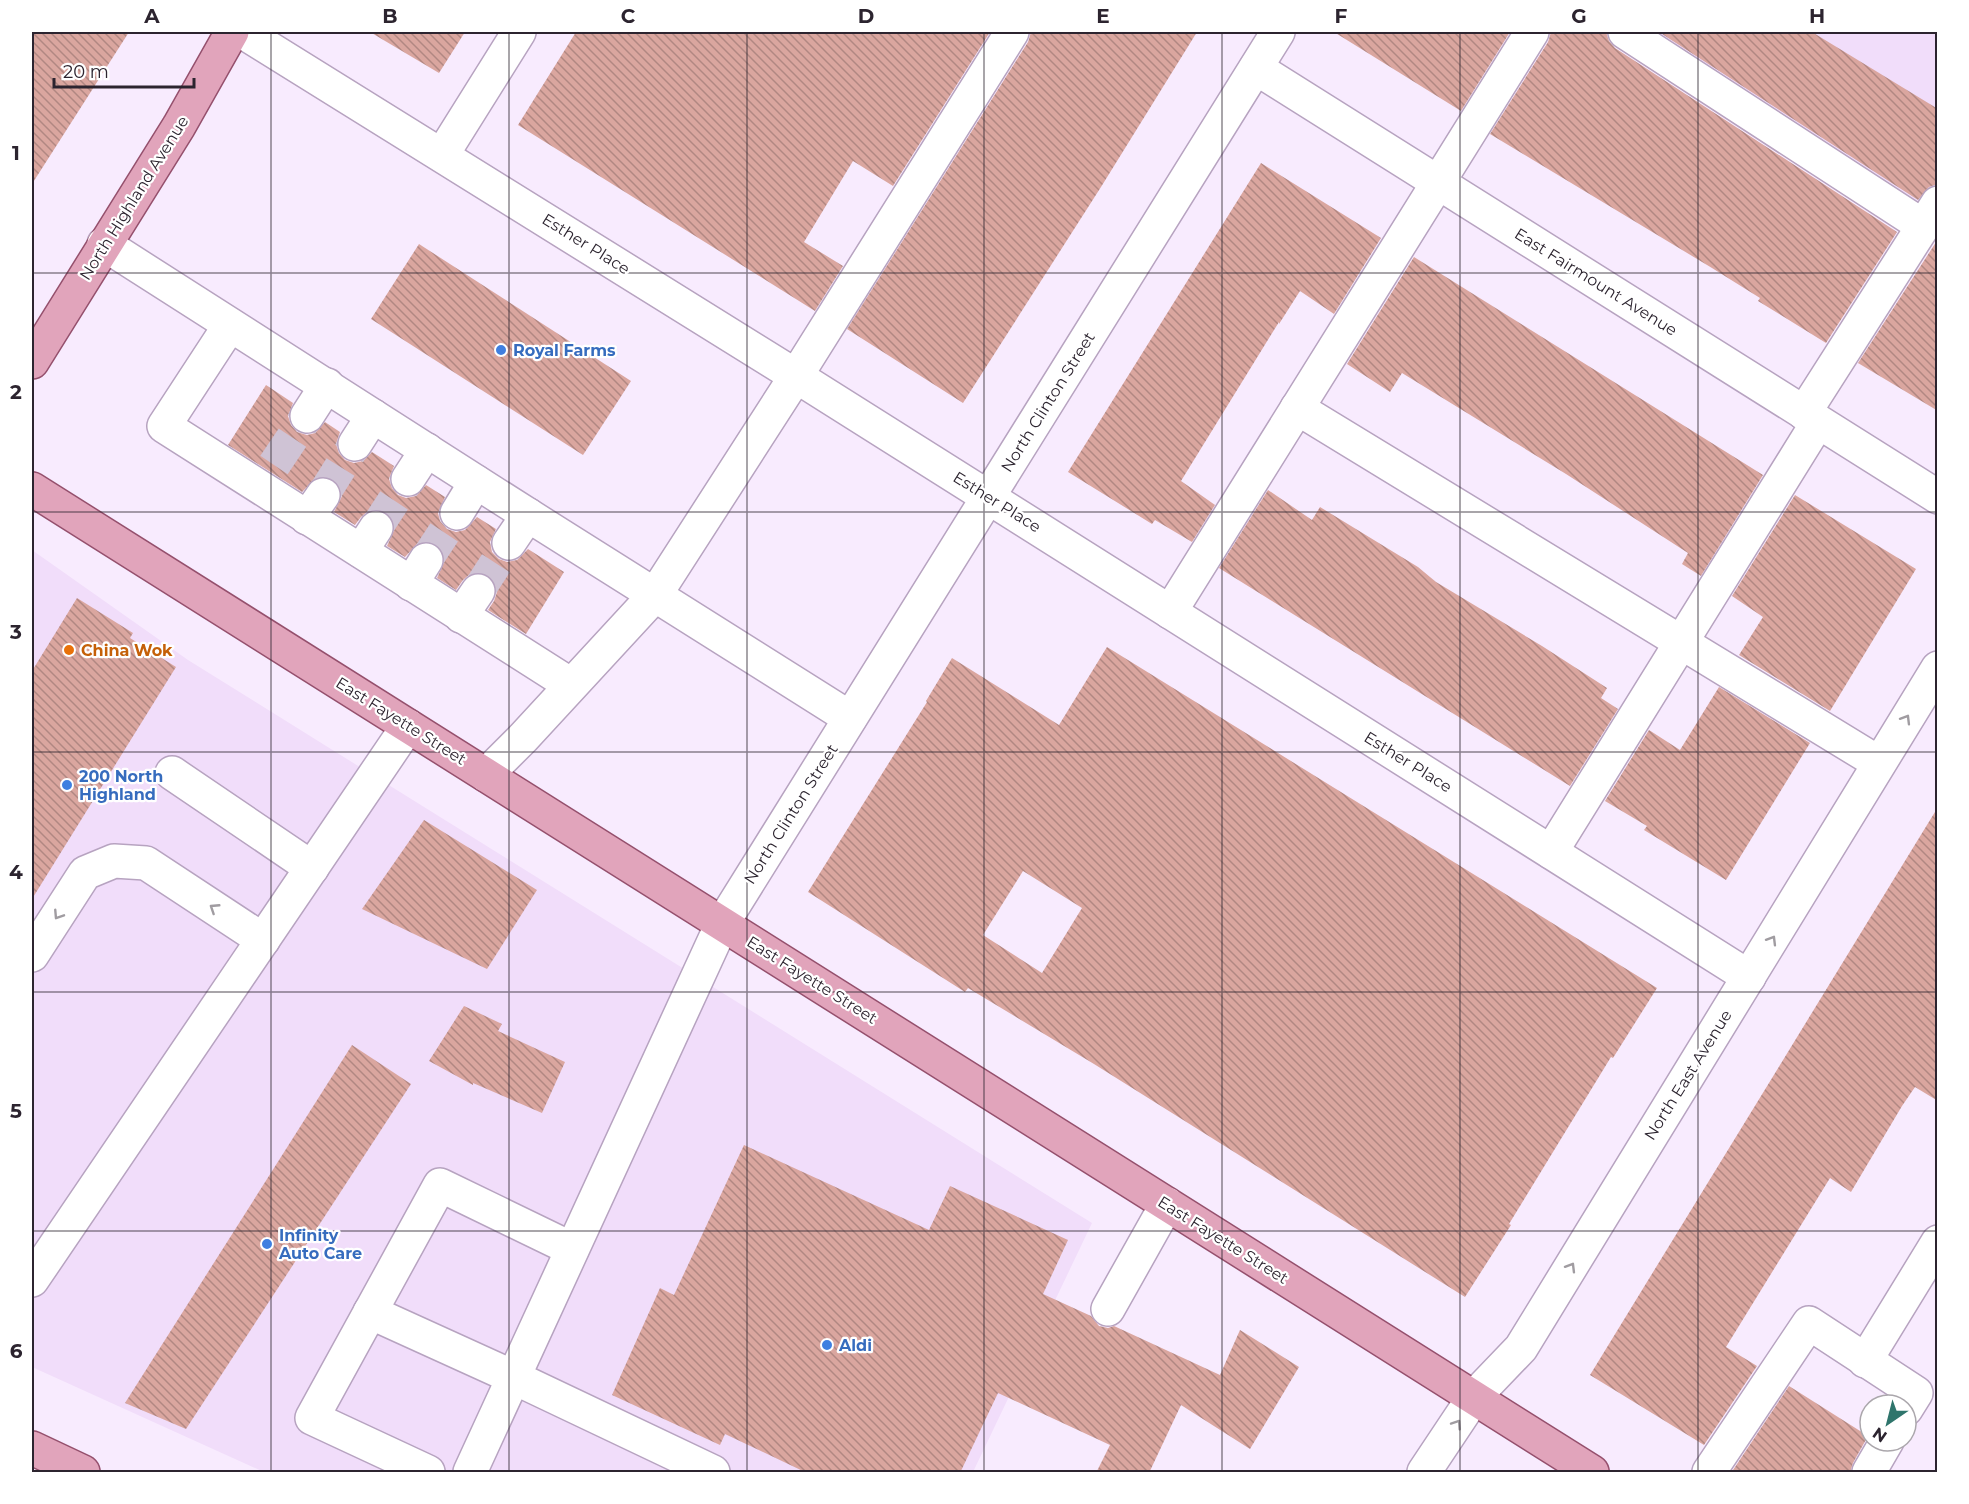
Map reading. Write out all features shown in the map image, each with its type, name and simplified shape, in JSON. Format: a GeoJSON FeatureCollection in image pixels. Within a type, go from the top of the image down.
{"type":"FeatureCollection","features":[{"type":"Feature","properties":{"kind":"main road","name":"North Highland Avenue"},"geometry":{"type":"LineString","coordinates":[[32,362],[179,126],[232,32]]}},
{"type":"Feature","properties":{"kind":"main road","name":"East Fayette Street"},"geometry":{"type":"LineString","coordinates":[[32,489],[1592,1473]]}},
{"type":"Feature","properties":{"kind":"main road"},"geometry":{"type":"LineString","coordinates":[[32,1448],[83,1473]]}},
{"type":"Feature","properties":{"kind":"street","name":"Esther Place"},"geometry":{"type":"LineString","coordinates":[[243,32],[796,376],[1749,977]]}},
{"type":"Feature","properties":{"kind":"street"},"geometry":{"type":"LineString","coordinates":[[442,155],[519,32]]}},
{"type":"Feature","properties":{"kind":"street"},"geometry":{"type":"LineString","coordinates":[[486,775],[655,595],[796,376],[1012,32]]}},
{"type":"Feature","properties":{"kind":"street","name":"North Clinton Street"},"geometry":{"type":"LineString","coordinates":[[470,1473],[722,924],[1278,32]]}},
{"type":"Feature","properties":{"kind":"street"},"geometry":{"type":"LineString","coordinates":[[1170,612],[1532,32]]}},
{"type":"Feature","properties":{"kind":"street"},"geometry":{"type":"LineString","coordinates":[[1551,852],[1681,643],[1930,214],[1625,32]]}},
{"type":"Feature","properties":{"kind":"street","name":"East Fairmount Avenue"},"geometry":{"type":"LineString","coordinates":[[1256,68],[1938,497]]}},
{"type":"Feature","properties":{"kind":"street"},"geometry":{"type":"LineString","coordinates":[[104,244],[850,718]]}},
{"type":"Feature","properties":{"kind":"street"},"geometry":{"type":"LineString","coordinates":[[230,325],[164,426],[267,476],[469,603],[571,686]]}},
{"type":"Feature","properties":{"kind":"street"},"geometry":{"type":"LineString","coordinates":[[307,416],[327,385]]}},
{"type":"Feature","properties":{"kind":"street"},"geometry":{"type":"LineString","coordinates":[[1298,408],[1879,763]]}},
{"type":"Feature","properties":{"kind":"street"},"geometry":{"type":"LineString","coordinates":[[355,444],[373,416]]}},
{"type":"Feature","properties":{"kind":"street"},"geometry":{"type":"LineString","coordinates":[[408,479],[427,450]]}},
{"type":"Feature","properties":{"kind":"street"},"geometry":{"type":"LineString","coordinates":[[457,513],[476,482]]}},
{"type":"Feature","properties":{"kind":"street"},"geometry":{"type":"LineString","coordinates":[[509,543],[528,515]]}},
{"type":"Feature","properties":{"kind":"street","name":"North East Avenue"},"geometry":{"type":"LineString","coordinates":[[1424,1473],[1474,1397],[1521,1348],[1938,668]]}},
{"type":"Feature","properties":{"kind":"street"},"geometry":{"type":"LineString","coordinates":[[32,1280],[408,726]]}},
{"type":"Feature","properties":{"kind":"street"},"geometry":{"type":"LineString","coordinates":[[172,773],[312,868]]}},
{"type":"Feature","properties":{"kind":"street"},"geometry":{"type":"LineString","coordinates":[[32,955],[86,873],[114,861],[146,863],[263,940]]}},
{"type":"Feature","properties":{"kind":"street"},"geometry":{"type":"LineString","coordinates":[[428,1473],[312,1418],[440,1185],[572,1249]]}},
{"type":"Feature","properties":{"kind":"street"},"geometry":{"type":"LineString","coordinates":[[1108,1309],[1167,1204]]}},
{"type":"Feature","properties":{"kind":"street"},"geometry":{"type":"LineString","coordinates":[[1865,1361],[1938,1242]]}},
{"type":"Feature","properties":{"kind":"street"},"geometry":{"type":"LineString","coordinates":[[370,1312],[513,1377],[713,1473]]}},
{"type":"Feature","properties":{"kind":"street"},"geometry":{"type":"LineString","coordinates":[[1709,1473],[1809,1323],[1916,1393]]}},
{"type":"Feature","properties":{"kind":"street"},"geometry":{"type":"LineString","coordinates":[[1869,1473],[1880,1453]]}},
{"type":"Feature","properties":{"kind":"shaded area"},"geometry":{"type":"Polygon","coordinates":[[[1631,32],[1937,32],[1937,192],[1926,211],[1631,32]]]}},
{"type":"Feature","properties":{"kind":"shaded area"},"geometry":{"type":"Polygon","coordinates":[[[32,550],[188,660],[1092,1223],[973,1472],[264,1472],[32,1367],[32,550]]]}},
{"type":"Feature","properties":{"kind":"building"},"geometry":{"type":"Polygon","coordinates":[[[32,32],[129,32],[32,184],[32,32]]]}},
{"type":"Feature","properties":{"kind":"building"},"geometry":{"type":"Polygon","coordinates":[[[370,32],[465,32],[439,73],[370,32]]]}},
{"type":"Feature","properties":{"kind":"building"},"geometry":{"type":"Polygon","coordinates":[[[576,32],[990,32],[893,186],[853,161],[804,242],[843,266],[815,311],[518,125],[576,32]]]}},
{"type":"Feature","properties":{"kind":"building"},"geometry":{"type":"Polygon","coordinates":[[[1031,32],[1197,32],[963,403],[847,329],[1028,42],[1031,32]]]}},
{"type":"Feature","properties":{"kind":"building"},"geometry":{"type":"Polygon","coordinates":[[[1334,32],[1510,32],[1461,111],[1334,32]]]}},
{"type":"Feature","properties":{"kind":"building"},"geometry":{"type":"Polygon","coordinates":[[[1551,32],[1606,32],[1615,48],[1897,232],[1826,343],[1758,301],[1760,298],[1712,268],[1490,134],[1548,42],[1551,32]]]}},
{"type":"Feature","properties":{"kind":"building"},"geometry":{"type":"Polygon","coordinates":[[[1659,32],[1812,32],[1938,109],[1938,184],[1929,187],[1918,200],[1659,32]]]}},
{"type":"Feature","properties":{"kind":"building"},"geometry":{"type":"Polygon","coordinates":[[[1261,163],[1381,238],[1334,314],[1300,291],[1279,324],[1279,322],[1181,481],[1215,505],[1192,542],[1155,520],[1152,524],[1068,472],[1261,163]]]}},
{"type":"Feature","properties":{"kind":"building"},"geometry":{"type":"Polygon","coordinates":[[[1938,239],[1938,411],[1858,363],[1938,239]]]}},
{"type":"Feature","properties":{"kind":"building","name":"Royal Farms"},"geometry":{"type":"Polygon","coordinates":[[[419,244],[631,381],[583,455],[371,319],[419,244]]]}},
{"type":"Feature","properties":{"kind":"building"},"geometry":{"type":"Polygon","coordinates":[[[1414,257],[1763,475],[1701,576],[1682,564],[1688,553],[1566,474],[1402,373],[1390,392],[1347,364],[1414,257]]]}},
{"type":"Feature","properties":{"kind":"building"},"geometry":{"type":"Polygon","coordinates":[[[266,385],[293,403],[288,416],[297,432],[307,435],[315,433],[325,422],[340,432],[336,444],[345,460],[354,463],[363,461],[372,452],[394,466],[389,479],[398,495],[406,498],[416,496],[426,485],[445,497],[438,513],[440,521],[447,529],[456,532],[465,530],[477,517],[496,529],[490,542],[492,552],[499,559],[507,562],[517,560],[528,549],[564,572],[526,634],[488,610],[497,592],[495,582],[488,575],[480,572],[470,574],[456,590],[437,578],[445,560],[436,544],[427,541],[418,543],[405,557],[387,546],[395,528],[386,512],[378,509],[368,511],[355,525],[334,512],[342,496],[340,487],[333,479],[324,476],[316,478],[302,492],[228,445],[266,385]]]}},
{"type":"Feature","properties":{"kind":"building"},"geometry":{"type":"Polygon","coordinates":[[[1268,490],[1312,520],[1320,507],[1607,688],[1601,698],[1618,709],[1570,786],[1219,568],[1268,490]]]}},
{"type":"Feature","properties":{"kind":"building"},"geometry":{"type":"Polygon","coordinates":[[[1795,495],[1916,569],[1830,711],[1739,655],[1763,617],[1732,596],[1795,495]]]}},
{"type":"Feature","properties":{"kind":"building","name":"200 North Highland"},"geometry":{"type":"Polygon","coordinates":[[[77,598],[133,633],[130,638],[176,667],[32,899],[32,671],[77,598]]]}},
{"type":"Feature","properties":{"kind":"building"},"geometry":{"type":"Polygon","coordinates":[[[1107,647],[1657,988],[1613,1058],[1611,1057],[1509,1224],[1511,1225],[1465,1297],[1094,1064],[968,988],[965,992],[808,892],[952,658],[1059,725],[1107,647]],[[1023,871],[983,935],[1042,973],[1082,908],[1023,871]]]}},
{"type":"Feature","properties":{"kind":"building"},"geometry":{"type":"Polygon","coordinates":[[[1719,687],[1810,743],[1726,880],[1644,830],[1647,826],[1605,801],[1649,730],[1680,750],[1719,687]]]}},
{"type":"Feature","properties":{"kind":"building"},"geometry":{"type":"Polygon","coordinates":[[[1938,807],[1938,1101],[1915,1087],[1851,1192],[1830,1178],[1726,1347],[1757,1366],[1704,1445],[1590,1375],[1938,807]]]}},
{"type":"Feature","properties":{"kind":"building"},"geometry":{"type":"Polygon","coordinates":[[[424,820],[537,890],[487,969],[362,909],[424,820]]]}},
{"type":"Feature","properties":{"kind":"building"},"geometry":{"type":"Polygon","coordinates":[[[464,1006],[502,1024],[498,1031],[565,1062],[542,1113],[473,1083],[473,1085],[429,1061],[464,1006]]]}},
{"type":"Feature","properties":{"kind":"building","name":"Infinity Auto Care"},"geometry":{"type":"Polygon","coordinates":[[[352,1045],[411,1084],[186,1429],[125,1403],[352,1045]]]}},
{"type":"Feature","properties":{"kind":"building","name":"Aldi"},"geometry":{"type":"Polygon","coordinates":[[[744,1145],[929,1230],[950,1186],[1068,1240],[1043,1294],[1091,1316],[1099,1326],[1108,1328],[1114,1326],[1220,1375],[1240,1330],[1299,1367],[1250,1449],[1181,1405],[1149,1473],[1096,1473],[1110,1445],[998,1393],[960,1473],[807,1473],[725,1434],[720,1445],[612,1395],[660,1288],[674,1295],[744,1145]]]}},
{"type":"Feature","properties":{"kind":"building"},"geometry":{"type":"Polygon","coordinates":[[[1789,1386],[1858,1430],[1859,1453],[1850,1473],[1731,1473],[1789,1386]]]}},
{"type":"Feature","properties":{"kind":"tunnel"},"geometry":{"type":"LineString","coordinates":[[274,465],[307,416]]}},
{"type":"Feature","properties":{"kind":"tunnel"},"geometry":{"type":"LineString","coordinates":[[323,495],[355,444]]}},
{"type":"Feature","properties":{"kind":"tunnel"},"geometry":{"type":"LineString","coordinates":[[376,528],[408,479]]}},
{"type":"Feature","properties":{"kind":"tunnel"},"geometry":{"type":"LineString","coordinates":[[426,560],[457,513]]}},
{"type":"Feature","properties":{"kind":"tunnel"},"geometry":{"type":"LineString","coordinates":[[478,591],[509,543]]}},
{"type":"Feature","properties":{"kind":"place","name":"Royal Farms"},"geometry":{"type":"Point","coordinates":[501,350]}},
{"type":"Feature","properties":{"kind":"place","name":"China Wok"},"geometry":{"type":"Point","coordinates":[69,650]}},
{"type":"Feature","properties":{"kind":"place","name":"200 North Highland"},"geometry":{"type":"Point","coordinates":[67,785]}},
{"type":"Feature","properties":{"kind":"place","name":"Infinity Auto Care"},"geometry":{"type":"Point","coordinates":[267,1244]}},
{"type":"Feature","properties":{"kind":"place","name":"Aldi"},"geometry":{"type":"Point","coordinates":[827,1345]}}]}
